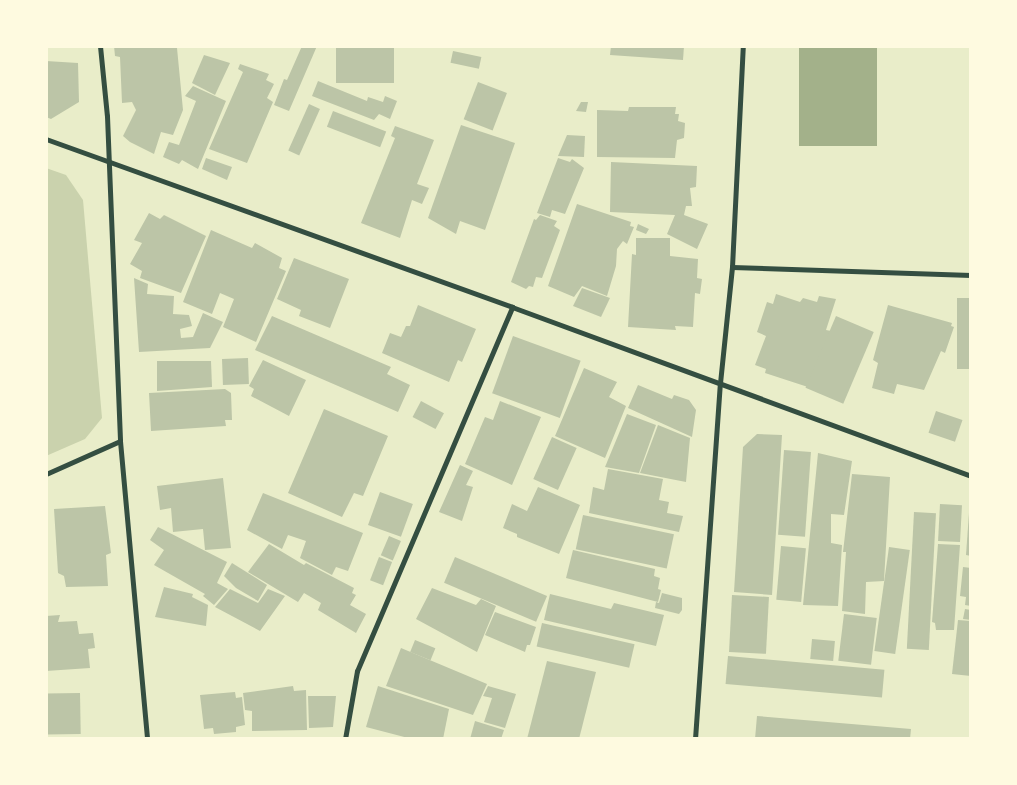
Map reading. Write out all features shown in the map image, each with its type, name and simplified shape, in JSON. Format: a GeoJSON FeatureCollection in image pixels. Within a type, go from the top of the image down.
{"type":"FeatureCollection","features":[{"type":"Feature","properties":{"kind":"street"},"geometry":{"type":"LineString","coordinates":[[100,46],[109,161],[120,442],[147,739]]}},
{"type":"Feature","properties":{"kind":"street"},"geometry":{"type":"LineString","coordinates":[[695,739],[720,383],[732,268],[743,46]]}},
{"type":"Feature","properties":{"kind":"street"},"geometry":{"type":"LineString","coordinates":[[46,139],[512,307],[971,476]]}},
{"type":"Feature","properties":{"kind":"street"},"geometry":{"type":"LineString","coordinates":[[732,268],[971,275]]}},
{"type":"Feature","properties":{"kind":"street"},"geometry":{"type":"LineString","coordinates":[[345,739],[358,671],[512,307]]}},
{"type":"Feature","properties":{"kind":"street"},"geometry":{"type":"LineString","coordinates":[[46,474],[120,442]]}},
{"type":"Feature","properties":{"kind":"shaded area"},"geometry":{"type":"Polygon","coordinates":[[[799,46],[877,46],[877,146],[799,146],[799,46]]]}},
{"type":"Feature","properties":{"kind":"shaded area"},"geometry":{"type":"Polygon","coordinates":[[[46,168],[66,175],[83,200],[102,418],[85,439],[46,456],[46,168]]]}},
{"type":"Feature","properties":{"kind":"building"},"geometry":{"type":"Polygon","coordinates":[[[114,46],[177,48],[183,110],[173,135],[161,132],[154,154],[130,142],[123,136],[136,110],[132,102],[122,103],[120,57],[115,56],[114,46]]]}},
{"type":"Feature","properties":{"kind":"building"},"geometry":{"type":"Polygon","coordinates":[[[302,46],[317,46],[289,111],[274,105],[284,79],[287,80],[302,46]]]}},
{"type":"Feature","properties":{"kind":"building"},"geometry":{"type":"Polygon","coordinates":[[[336,46],[394,46],[394,83],[336,83],[336,46]]]}},
{"type":"Feature","properties":{"kind":"building"},"geometry":{"type":"Polygon","coordinates":[[[611,46],[684,46],[683,60],[610,55],[611,46]]]}},
{"type":"Feature","properties":{"kind":"building"},"geometry":{"type":"Polygon","coordinates":[[[453,51],[481,57],[479,69],[451,63],[453,51]]]}},
{"type":"Feature","properties":{"kind":"building"},"geometry":{"type":"Polygon","coordinates":[[[204,55],[230,63],[215,95],[192,83],[204,55]]]}},
{"type":"Feature","properties":{"kind":"building"},"geometry":{"type":"Polygon","coordinates":[[[46,61],[78,63],[79,102],[51,119],[46,117],[46,61]]]}},
{"type":"Feature","properties":{"kind":"building"},"geometry":{"type":"Polygon","coordinates":[[[240,64],[269,74],[266,80],[274,84],[267,98],[273,102],[247,163],[209,149],[243,72],[238,69],[240,64]]]}},
{"type":"Feature","properties":{"kind":"building"},"geometry":{"type":"Polygon","coordinates":[[[318,81],[367,101],[368,97],[383,102],[385,96],[397,101],[390,119],[379,114],[374,120],[312,96],[318,81]]]}},
{"type":"Feature","properties":{"kind":"building"},"geometry":{"type":"Polygon","coordinates":[[[478,82],[507,93],[493,130],[464,119],[478,82]]]}},
{"type":"Feature","properties":{"kind":"building"},"geometry":{"type":"Polygon","coordinates":[[[193,86],[226,101],[198,169],[182,160],[179,164],[163,157],[169,142],[179,145],[196,101],[185,96],[193,86]]]}},
{"type":"Feature","properties":{"kind":"building"},"geometry":{"type":"Polygon","coordinates":[[[581,102],[588,102],[586,112],[576,111],[581,102]]]}},
{"type":"Feature","properties":{"kind":"building"},"geometry":{"type":"Polygon","coordinates":[[[309,104],[320,109],[299,155],[288,151],[309,104]]]}},
{"type":"Feature","properties":{"kind":"building"},"geometry":{"type":"Polygon","coordinates":[[[629,107],[676,107],[675,114],[679,114],[678,121],[685,123],[684,138],[677,140],[675,158],[597,157],[597,110],[628,111],[629,107]]]}},
{"type":"Feature","properties":{"kind":"building"},"geometry":{"type":"Polygon","coordinates":[[[333,111],[386,131],[380,147],[327,127],[333,111]]]}},
{"type":"Feature","properties":{"kind":"building"},"geometry":{"type":"Polygon","coordinates":[[[461,125],[515,143],[485,230],[460,221],[456,234],[428,218],[461,125]]]}},
{"type":"Feature","properties":{"kind":"building"},"geometry":{"type":"Polygon","coordinates":[[[395,126],[434,140],[417,184],[429,188],[422,204],[412,200],[400,238],[361,223],[395,138],[391,136],[395,126]]]}},
{"type":"Feature","properties":{"kind":"building"},"geometry":{"type":"Polygon","coordinates":[[[567,135],[585,136],[584,157],[558,156],[567,135]]]}},
{"type":"Feature","properties":{"kind":"building"},"geometry":{"type":"Polygon","coordinates":[[[206,158],[232,167],[227,180],[202,169],[206,158]]]}},
{"type":"Feature","properties":{"kind":"building"},"geometry":{"type":"Polygon","coordinates":[[[558,158],[570,162],[572,159],[584,168],[565,214],[552,210],[550,217],[537,213],[558,158]]]}},
{"type":"Feature","properties":{"kind":"building"},"geometry":{"type":"Polygon","coordinates":[[[611,162],[697,166],[696,187],[690,188],[692,206],[686,206],[684,215],[708,224],[697,249],[667,234],[675,215],[610,212],[611,162]]]}},
{"type":"Feature","properties":{"kind":"building"},"geometry":{"type":"Polygon","coordinates":[[[577,204],[631,222],[630,226],[634,227],[627,244],[623,241],[617,249],[616,266],[607,296],[582,286],[574,297],[548,286],[577,204]]]}},
{"type":"Feature","properties":{"kind":"building"},"geometry":{"type":"Polygon","coordinates":[[[149,213],[160,219],[164,215],[206,236],[181,293],[140,278],[142,271],[130,264],[142,243],[134,240],[149,213]]]}},
{"type":"Feature","properties":{"kind":"building"},"geometry":{"type":"Polygon","coordinates":[[[540,215],[557,221],[554,226],[560,230],[542,278],[536,277],[533,287],[529,286],[526,289],[511,282],[534,219],[536,220],[540,215]]]}},
{"type":"Feature","properties":{"kind":"building"},"geometry":{"type":"Polygon","coordinates":[[[638,224],[649,229],[646,234],[636,230],[638,224]]]}},
{"type":"Feature","properties":{"kind":"building"},"geometry":{"type":"Polygon","coordinates":[[[211,230],[252,248],[255,243],[282,258],[279,268],[286,271],[256,342],[223,327],[234,299],[220,293],[212,314],[183,302],[211,230]]]}},
{"type":"Feature","properties":{"kind":"building"},"geometry":{"type":"Polygon","coordinates":[[[636,238],[670,238],[670,256],[698,259],[697,278],[702,279],[700,294],[695,293],[693,327],[675,326],[676,330],[628,327],[632,254],[636,255],[636,238]]]}},
{"type":"Feature","properties":{"kind":"building"},"geometry":{"type":"Polygon","coordinates":[[[294,258],[349,279],[330,328],[299,316],[301,310],[277,299],[294,258]]]}},
{"type":"Feature","properties":{"kind":"building"},"geometry":{"type":"Polygon","coordinates":[[[134,278],[148,284],[147,294],[174,296],[173,314],[189,315],[192,326],[180,329],[181,338],[193,337],[203,313],[223,322],[210,348],[139,352],[134,278]]]}},
{"type":"Feature","properties":{"kind":"building"},"geometry":{"type":"Polygon","coordinates":[[[582,288],[610,298],[601,317],[573,306],[582,288]]]}},
{"type":"Feature","properties":{"kind":"building"},"geometry":{"type":"Polygon","coordinates":[[[776,294],[800,302],[803,298],[817,302],[819,296],[836,299],[826,330],[831,331],[811,388],[765,373],[766,369],[755,365],[766,336],[757,332],[767,302],[773,304],[776,294]]]}},
{"type":"Feature","properties":{"kind":"building"},"geometry":{"type":"Polygon","coordinates":[[[957,298],[971,298],[971,369],[957,369],[957,298]]]}},
{"type":"Feature","properties":{"kind":"building"},"geometry":{"type":"Polygon","coordinates":[[[418,305],[476,329],[462,362],[458,360],[449,382],[382,353],[390,333],[401,337],[406,326],[410,326],[418,305]]]}},
{"type":"Feature","properties":{"kind":"building"},"geometry":{"type":"Polygon","coordinates":[[[888,305],[952,323],[951,326],[954,327],[945,353],[941,351],[924,390],[897,384],[894,394],[872,388],[878,363],[873,360],[888,305]]]}},
{"type":"Feature","properties":{"kind":"building"},"geometry":{"type":"Polygon","coordinates":[[[272,316],[391,367],[387,374],[410,385],[398,412],[255,350],[272,316]]]}},
{"type":"Feature","properties":{"kind":"building"},"geometry":{"type":"Polygon","coordinates":[[[836,316],[874,332],[843,404],[806,388],[836,316]]]}},
{"type":"Feature","properties":{"kind":"building"},"geometry":{"type":"Polygon","coordinates":[[[513,336],[581,361],[560,418],[492,393],[513,336]]]}},
{"type":"Feature","properties":{"kind":"building"},"geometry":{"type":"Polygon","coordinates":[[[248,358],[249,384],[223,385],[222,359],[248,358]]]}},
{"type":"Feature","properties":{"kind":"building"},"geometry":{"type":"Polygon","coordinates":[[[263,360],[306,380],[289,416],[251,396],[254,389],[249,386],[263,360]]]}},
{"type":"Feature","properties":{"kind":"building"},"geometry":{"type":"Polygon","coordinates":[[[157,361],[211,361],[212,387],[157,391],[157,361]]]}},
{"type":"Feature","properties":{"kind":"building"},"geometry":{"type":"Polygon","coordinates":[[[584,368],[617,382],[609,397],[626,406],[605,458],[555,436],[584,368]]]}},
{"type":"Feature","properties":{"kind":"building"},"geometry":{"type":"Polygon","coordinates":[[[638,385],[672,399],[674,395],[689,400],[696,410],[692,437],[628,408],[638,385]]]}},
{"type":"Feature","properties":{"kind":"building"},"geometry":{"type":"Polygon","coordinates":[[[225,389],[231,393],[232,420],[225,420],[226,426],[151,431],[149,393],[225,389]]]}},
{"type":"Feature","properties":{"kind":"building"},"geometry":{"type":"Polygon","coordinates":[[[421,401],[444,413],[436,429],[413,417],[421,401]]]}},
{"type":"Feature","properties":{"kind":"building"},"geometry":{"type":"Polygon","coordinates":[[[500,401],[541,417],[512,485],[465,464],[485,417],[493,420],[500,401]]]}},
{"type":"Feature","properties":{"kind":"building"},"geometry":{"type":"Polygon","coordinates":[[[324,409],[388,436],[363,496],[354,493],[342,517],[288,493],[324,409]]]}},
{"type":"Feature","properties":{"kind":"building"},"geometry":{"type":"Polygon","coordinates":[[[936,411],[962,420],[955,442],[929,433],[936,411]]]}},
{"type":"Feature","properties":{"kind":"building"},"geometry":{"type":"Polygon","coordinates":[[[627,414],[656,425],[639,473],[605,467],[627,414]]]}},
{"type":"Feature","properties":{"kind":"building"},"geometry":{"type":"Polygon","coordinates":[[[658,425],[690,438],[686,482],[640,473],[658,425]]]}},
{"type":"Feature","properties":{"kind":"building"},"geometry":{"type":"Polygon","coordinates":[[[757,434],[782,435],[772,595],[734,592],[743,447],[757,434]]]}},
{"type":"Feature","properties":{"kind":"building"},"geometry":{"type":"Polygon","coordinates":[[[552,437],[577,448],[558,490],[533,479],[552,437]]]}},
{"type":"Feature","properties":{"kind":"building"},"geometry":{"type":"Polygon","coordinates":[[[784,450],[811,452],[805,537],[778,535],[784,450]]]}},
{"type":"Feature","properties":{"kind":"building"},"geometry":{"type":"Polygon","coordinates":[[[818,453],[852,461],[844,515],[831,514],[831,543],[842,545],[838,606],[803,605],[818,453]]]}},
{"type":"Feature","properties":{"kind":"building"},"geometry":{"type":"Polygon","coordinates":[[[460,465],[473,471],[466,485],[473,487],[462,521],[439,512],[460,465]]]}},
{"type":"Feature","properties":{"kind":"building"},"geometry":{"type":"Polygon","coordinates":[[[608,469],[663,479],[659,500],[669,502],[667,513],[683,516],[679,532],[589,513],[593,487],[604,490],[608,469]]]}},
{"type":"Feature","properties":{"kind":"building"},"geometry":{"type":"Polygon","coordinates":[[[852,474],[890,477],[884,581],[866,582],[865,614],[842,611],[846,552],[843,552],[852,474]]]}},
{"type":"Feature","properties":{"kind":"building"},"geometry":{"type":"Polygon","coordinates":[[[223,478],[231,548],[205,550],[203,529],[173,532],[171,508],[160,510],[157,486],[223,478]]]}},
{"type":"Feature","properties":{"kind":"building"},"geometry":{"type":"Polygon","coordinates":[[[538,487],[580,505],[559,554],[517,537],[517,534],[503,528],[512,504],[527,511],[538,487]]]}},
{"type":"Feature","properties":{"kind":"building"},"geometry":{"type":"Polygon","coordinates":[[[380,492],[413,504],[401,537],[368,525],[380,492]]]}},
{"type":"Feature","properties":{"kind":"building"},"geometry":{"type":"Polygon","coordinates":[[[263,493],[363,533],[348,571],[336,567],[332,575],[300,558],[306,541],[288,535],[282,549],[247,530],[263,493]]]}},
{"type":"Feature","properties":{"kind":"building"},"geometry":{"type":"Polygon","coordinates":[[[940,504],[962,505],[960,542],[938,541],[940,504]]]}},
{"type":"Feature","properties":{"kind":"building"},"geometry":{"type":"Polygon","coordinates":[[[105,506],[111,553],[106,555],[108,586],[66,587],[64,576],[58,573],[54,509],[105,506]]]}},
{"type":"Feature","properties":{"kind":"building"},"geometry":{"type":"Polygon","coordinates":[[[914,512],[936,513],[929,650],[907,649],[914,512]]]}},
{"type":"Feature","properties":{"kind":"building"},"geometry":{"type":"Polygon","coordinates":[[[969,513],[971,513],[971,556],[966,555],[969,513]]]}},
{"type":"Feature","properties":{"kind":"building"},"geometry":{"type":"Polygon","coordinates":[[[583,515],[674,534],[667,569],[576,549],[583,515]]]}},
{"type":"Feature","properties":{"kind":"building"},"geometry":{"type":"Polygon","coordinates":[[[158,527],[227,562],[217,583],[228,589],[214,605],[203,596],[205,594],[154,565],[164,550],[150,540],[158,527]]]}},
{"type":"Feature","properties":{"kind":"building"},"geometry":{"type":"Polygon","coordinates":[[[389,536],[401,541],[393,560],[381,555],[389,536]]]}},
{"type":"Feature","properties":{"kind":"building"},"geometry":{"type":"Polygon","coordinates":[[[269,544],[304,565],[306,563],[354,588],[352,593],[356,595],[350,605],[366,614],[356,633],[318,610],[321,603],[304,593],[298,602],[248,572],[269,544]]]}},
{"type":"Feature","properties":{"kind":"building"},"geometry":{"type":"Polygon","coordinates":[[[938,544],[960,545],[954,630],[936,630],[935,623],[932,622],[938,544]]]}},
{"type":"Feature","properties":{"kind":"building"},"geometry":{"type":"Polygon","coordinates":[[[781,546],[806,548],[801,602],[776,600],[781,546]]]}},
{"type":"Feature","properties":{"kind":"building"},"geometry":{"type":"Polygon","coordinates":[[[889,547],[910,550],[895,654],[874,651],[889,547]]]}},
{"type":"Feature","properties":{"kind":"building"},"geometry":{"type":"Polygon","coordinates":[[[573,550],[655,569],[654,576],[660,578],[658,589],[661,590],[658,602],[566,578],[573,550]]]}},
{"type":"Feature","properties":{"kind":"building"},"geometry":{"type":"Polygon","coordinates":[[[379,557],[392,562],[383,585],[370,580],[379,557]]]}},
{"type":"Feature","properties":{"kind":"building"},"geometry":{"type":"Polygon","coordinates":[[[455,557],[547,596],[536,622],[444,583],[455,557]]]}},
{"type":"Feature","properties":{"kind":"building"},"geometry":{"type":"Polygon","coordinates":[[[232,563],[267,585],[258,601],[236,588],[224,576],[232,563]]]}},
{"type":"Feature","properties":{"kind":"building"},"geometry":{"type":"Polygon","coordinates":[[[963,567],[971,568],[971,606],[965,605],[966,597],[960,596],[963,567]]]}},
{"type":"Feature","properties":{"kind":"building"},"geometry":{"type":"Polygon","coordinates":[[[164,587],[193,594],[192,597],[208,605],[206,626],[155,617],[164,587]]]}},
{"type":"Feature","properties":{"kind":"building"},"geometry":{"type":"Polygon","coordinates":[[[432,588],[476,605],[481,599],[496,606],[477,652],[416,619],[432,588]]]}},
{"type":"Feature","properties":{"kind":"building"},"geometry":{"type":"Polygon","coordinates":[[[230,589],[258,603],[268,589],[285,596],[260,631],[215,607],[230,589]]]}},
{"type":"Feature","properties":{"kind":"building"},"geometry":{"type":"Polygon","coordinates":[[[662,593],[682,598],[682,610],[679,614],[655,608],[656,602],[659,603],[662,593]]]}},
{"type":"Feature","properties":{"kind":"building"},"geometry":{"type":"Polygon","coordinates":[[[550,594],[611,609],[614,603],[664,615],[656,646],[544,620],[550,594]]]}},
{"type":"Feature","properties":{"kind":"building"},"geometry":{"type":"Polygon","coordinates":[[[732,595],[769,597],[766,654],[729,652],[732,595]]]}},
{"type":"Feature","properties":{"kind":"building"},"geometry":{"type":"Polygon","coordinates":[[[965,609],[971,610],[971,620],[963,619],[965,609]]]}},
{"type":"Feature","properties":{"kind":"building"},"geometry":{"type":"Polygon","coordinates":[[[495,612],[536,627],[530,645],[527,645],[525,652],[485,635],[495,612]]]}},
{"type":"Feature","properties":{"kind":"building"},"geometry":{"type":"Polygon","coordinates":[[[844,614],[877,618],[871,665],[838,661],[844,614]]]}},
{"type":"Feature","properties":{"kind":"building"},"geometry":{"type":"Polygon","coordinates":[[[60,615],[58,622],[77,621],[79,634],[93,633],[95,648],[88,649],[90,668],[46,671],[46,616],[60,615]]]}},
{"type":"Feature","properties":{"kind":"building"},"geometry":{"type":"Polygon","coordinates":[[[958,620],[971,621],[971,676],[952,674],[958,620]]]}},
{"type":"Feature","properties":{"kind":"building"},"geometry":{"type":"Polygon","coordinates":[[[542,623],[635,644],[629,668],[537,646],[542,623]]]}},
{"type":"Feature","properties":{"kind":"building"},"geometry":{"type":"Polygon","coordinates":[[[812,639],[835,641],[833,661],[810,659],[812,639]]]}},
{"type":"Feature","properties":{"kind":"building"},"geometry":{"type":"Polygon","coordinates":[[[415,640],[435,648],[431,660],[410,652],[415,640]]]}},
{"type":"Feature","properties":{"kind":"building"},"geometry":{"type":"Polygon","coordinates":[[[401,648],[487,684],[473,715],[386,686],[401,648]]]}},
{"type":"Feature","properties":{"kind":"building"},"geometry":{"type":"Polygon","coordinates":[[[728,656],[884,670],[882,698],[726,684],[728,656]]]}},
{"type":"Feature","properties":{"kind":"building"},"geometry":{"type":"Polygon","coordinates":[[[547,661],[596,672],[579,739],[527,739],[547,661]]]}},
{"type":"Feature","properties":{"kind":"building"},"geometry":{"type":"Polygon","coordinates":[[[293,686],[294,691],[306,690],[307,730],[252,731],[252,711],[245,710],[243,693],[293,686]]]}},
{"type":"Feature","properties":{"kind":"building"},"geometry":{"type":"Polygon","coordinates":[[[378,686],[449,709],[443,739],[412,739],[366,727],[378,686]]]}},
{"type":"Feature","properties":{"kind":"building"},"geometry":{"type":"Polygon","coordinates":[[[488,686],[516,694],[505,728],[484,722],[492,698],[483,696],[488,686]]]}},
{"type":"Feature","properties":{"kind":"building"},"geometry":{"type":"Polygon","coordinates":[[[235,692],[236,698],[242,697],[245,725],[236,727],[236,732],[214,734],[213,728],[204,729],[200,695],[235,692]]]}},
{"type":"Feature","properties":{"kind":"building"},"geometry":{"type":"Polygon","coordinates":[[[80,693],[81,734],[47,735],[46,694],[80,693]]]}},
{"type":"Feature","properties":{"kind":"building"},"geometry":{"type":"Polygon","coordinates":[[[308,696],[336,696],[333,727],[309,728],[308,696]]]}},
{"type":"Feature","properties":{"kind":"building"},"geometry":{"type":"Polygon","coordinates":[[[757,716],[911,729],[910,739],[755,739],[757,716]]]}},
{"type":"Feature","properties":{"kind":"building"},"geometry":{"type":"Polygon","coordinates":[[[475,721],[504,730],[501,739],[470,739],[475,721]]]}}]}
